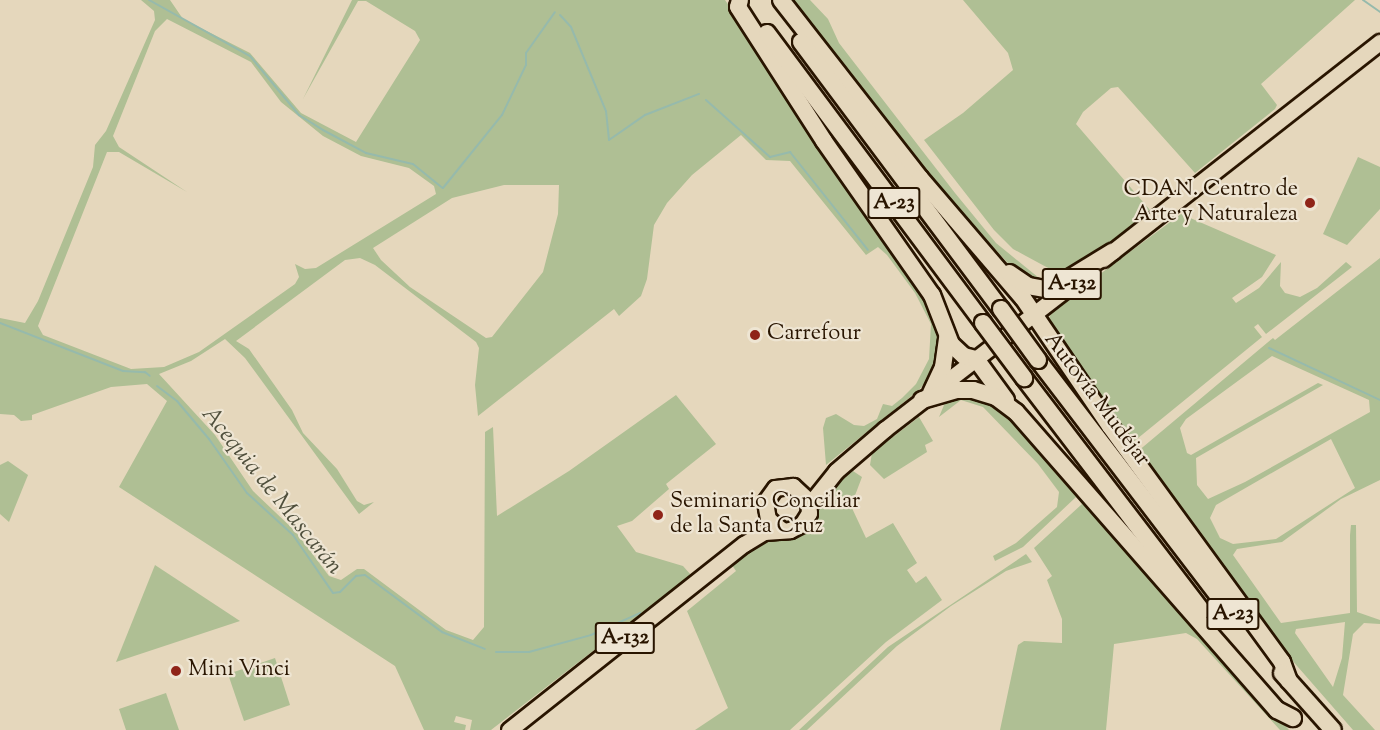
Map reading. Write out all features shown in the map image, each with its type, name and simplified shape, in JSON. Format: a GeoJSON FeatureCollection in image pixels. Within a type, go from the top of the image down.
{"type":"FeatureCollection","features":[{"type":"Feature","properties":{"kind":"highway","name":"Autovía Mudéjar"},"geometry":{"type":"LineString","coordinates":[[741,0],[1198,606],[1298,724]]}},
{"type":"Feature","properties":{"kind":"highway"},"geometry":{"type":"LineString","coordinates":[[741,0],[738,7],[824,141],[932,295],[947,337],[959,353],[976,359],[1016,412],[1269,701],[1298,724]]}},
{"type":"Feature","properties":{"kind":"highway","name":"Autovía Mudéjar"},"geometry":{"type":"LineString","coordinates":[[770,0],[1162,525],[1289,681],[1333,730]]}},
{"type":"Feature","properties":{"kind":"highway"},"geometry":{"type":"LineString","coordinates":[[781,0],[916,172],[1023,298],[1032,316],[1282,662],[1289,681]]}},
{"type":"Feature","properties":{"kind":"highway"},"geometry":{"type":"LineString","coordinates":[[995,264],[1028,286],[1050,290],[1112,252]]}},
{"type":"Feature","properties":{"kind":"highway"},"geometry":{"type":"LineString","coordinates":[[926,396],[945,360],[947,337]]}},
{"type":"Feature","properties":{"kind":"highway"},"geometry":{"type":"LineString","coordinates":[[926,396],[956,390],[973,390],[996,398],[1016,412]]}},
{"type":"Feature","properties":{"kind":"main road","name":"A-132"},"geometry":{"type":"LineString","coordinates":[[509,730],[744,544],[764,532],[802,525],[809,505],[836,471],[926,396],[1032,316],[1380,42]]}},
{"type":"Feature","properties":{"kind":"main road","name":"A-132"},"geometry":{"type":"LineString","coordinates":[[744,544],[765,511],[772,491],[813,482],[836,471]]}},
{"type":"Feature","properties":{"kind":"main road"},"geometry":{"type":"LineString","coordinates":[[793,486],[804,493],[809,505]]}},
{"type":"Feature","properties":{"kind":"main road"},"geometry":{"type":"LineString","coordinates":[[765,511],[770,523],[782,530]]}},
{"type":"Feature","properties":{"kind":"green space"},"geometry":{"type":"Polygon","coordinates":[[[141,0],[170,0],[183,19],[250,53],[301,113],[356,142],[420,40],[415,31],[366,1],[358,1],[303,99],[352,0],[725,0],[925,295],[939,334],[939,354],[933,372],[919,390],[826,465],[823,428],[826,418],[836,414],[854,425],[864,426],[877,419],[883,404],[892,406],[902,398],[916,384],[929,359],[931,324],[915,293],[887,255],[878,247],[866,255],[790,161],[766,160],[741,135],[692,175],[667,203],[654,225],[647,279],[641,296],[619,316],[614,309],[478,416],[475,385],[479,348],[476,342],[375,265],[360,258],[345,260],[236,341],[249,349],[292,410],[303,433],[337,469],[357,501],[364,505],[374,502],[359,514],[245,358],[225,339],[191,361],[159,374],[215,435],[253,491],[296,532],[329,576],[341,580],[357,569],[364,569],[446,630],[473,640],[484,627],[485,432],[493,427],[497,516],[569,471],[676,395],[716,444],[666,484],[669,489],[632,521],[617,526],[636,552],[683,566],[691,575],[491,730],[470,730],[472,720],[456,716],[454,722],[466,725],[465,730],[424,730],[395,666],[119,487],[167,401],[147,384],[111,387],[32,415],[32,420],[21,421],[14,415],[0,414],[0,318],[25,323],[38,301],[93,167],[95,145],[106,131],[155,20],[154,11],[141,0]],[[167,19],[155,31],[113,136],[119,147],[187,192],[119,152],[107,152],[38,326],[43,335],[131,369],[164,367],[199,352],[295,284],[299,277],[295,264],[305,269],[316,268],[436,194],[434,186],[409,168],[361,156],[323,136],[281,102],[251,62],[167,19]],[[504,185],[452,198],[373,248],[381,260],[410,287],[486,338],[492,337],[543,272],[558,214],[559,185],[504,185]]]}},
{"type":"Feature","properties":{"kind":"green space"},"geometry":{"type":"Polygon","coordinates":[[[790,0],[810,0],[828,19],[839,43],[955,193],[996,243],[1039,278],[1042,286],[1015,271],[935,183],[790,0]]]}},
{"type":"Feature","properties":{"kind":"green space"},"geometry":{"type":"Polygon","coordinates":[[[963,0],[1355,0],[1261,84],[1277,105],[1275,109],[1195,173],[1118,87],[1111,88],[1083,112],[1076,124],[1150,210],[1084,265],[1055,280],[1050,269],[1013,249],[994,230],[924,140],[963,113],[1013,70],[1008,53],[963,0]]]}},
{"type":"Feature","properties":{"kind":"green space"},"geometry":{"type":"Polygon","coordinates":[[[1358,157],[1380,167],[1380,209],[1347,245],[1323,234],[1358,157]]]}},
{"type":"Feature","properties":{"kind":"green space"},"geometry":{"type":"Polygon","coordinates":[[[1181,214],[1276,255],[1262,277],[1232,298],[1236,303],[1259,288],[1281,262],[1280,286],[1285,293],[1300,297],[1317,288],[1346,262],[1352,267],[1266,334],[1258,324],[1254,327],[1262,337],[1132,443],[1047,323],[1053,309],[1181,214]]]}},
{"type":"Feature","properties":{"kind":"green space"},"geometry":{"type":"Polygon","coordinates":[[[1380,258],[1380,480],[1341,499],[1282,542],[1237,549],[1233,555],[1281,623],[1350,613],[1350,535],[1351,525],[1356,525],[1357,612],[1380,620],[1380,624],[1364,623],[1353,634],[1343,695],[1375,730],[1353,730],[1270,635],[1137,452],[1273,338],[1275,340],[1380,258]],[[1272,356],[1186,419],[1180,428],[1187,453],[1191,455],[1318,383],[1323,385],[1196,458],[1197,485],[1208,499],[1245,482],[1370,412],[1369,400],[1272,356]],[[1331,439],[1216,505],[1210,518],[1220,538],[1233,544],[1276,539],[1355,488],[1331,439]],[[1345,622],[1296,629],[1295,633],[1333,687],[1342,658],[1345,622]]]}},
{"type":"Feature","properties":{"kind":"green space"},"geometry":{"type":"Polygon","coordinates":[[[964,394],[1000,406],[1289,730],[1280,730],[1197,639],[1186,633],[1114,644],[1106,730],[1000,730],[1018,645],[1024,641],[1062,643],[1062,619],[1047,580],[1052,576],[1034,548],[1082,504],[1076,497],[1023,547],[995,561],[993,556],[1016,543],[1057,507],[1059,492],[1038,464],[983,407],[961,400],[939,417],[947,398],[964,394]]]}},
{"type":"Feature","properties":{"kind":"green space"},"geometry":{"type":"Polygon","coordinates":[[[919,417],[933,441],[925,445],[927,452],[884,479],[870,465],[872,453],[919,417]]]}},
{"type":"Feature","properties":{"kind":"green space"},"geometry":{"type":"Polygon","coordinates":[[[8,461],[28,475],[9,522],[0,514],[0,465],[8,461]]]}},
{"type":"Feature","properties":{"kind":"green space"},"geometry":{"type":"Polygon","coordinates":[[[853,471],[862,477],[851,506],[866,538],[893,523],[917,563],[907,570],[916,583],[926,576],[942,600],[886,642],[790,730],[695,730],[728,708],[687,611],[736,571],[732,565],[767,538],[793,539],[806,532],[815,519],[823,494],[853,471]]]}},
{"type":"Feature","properties":{"kind":"green space"},"geometry":{"type":"Polygon","coordinates":[[[1026,554],[1032,562],[1006,571],[951,606],[897,646],[807,730],[799,730],[888,647],[1026,554]]]}},
{"type":"Feature","properties":{"kind":"green space"},"geometry":{"type":"Polygon","coordinates":[[[155,565],[240,621],[116,662],[155,565]]]}},
{"type":"Feature","properties":{"kind":"green space"},"geometry":{"type":"Polygon","coordinates":[[[275,658],[290,705],[244,721],[228,674],[275,658]]]}},
{"type":"Feature","properties":{"kind":"green space"},"geometry":{"type":"Polygon","coordinates":[[[166,693],[179,730],[126,730],[119,709],[166,693]]]}},
{"type":"Feature","properties":{"kind":"waterway","name":"Acequia de Mascarán"},"geometry":{"type":"LineString","coordinates":[[149,0],[250,56],[299,115],[366,153],[413,164],[443,188],[502,115],[526,65],[526,53],[555,12]]}},
{"type":"Feature","properties":{"kind":"waterway"},"geometry":{"type":"LineString","coordinates":[[1363,0],[1380,12]]}},
{"type":"Feature","properties":{"kind":"waterway","name":"Acequia de Mascarán"},"geometry":{"type":"LineString","coordinates":[[560,15],[571,27],[606,111],[609,140],[645,115],[699,94]]}},
{"type":"Feature","properties":{"kind":"waterway","name":"Acequia de Mascarán"},"geometry":{"type":"LineString","coordinates":[[706,100],[770,157],[790,152],[868,250]]}},
{"type":"Feature","properties":{"kind":"waterway","name":"Acequia de Mascarán"},"geometry":{"type":"LineString","coordinates":[[0,323],[123,371],[145,372],[150,376]]}},
{"type":"Feature","properties":{"kind":"waterway"},"geometry":{"type":"LineString","coordinates":[[1269,348],[1380,400]]}},
{"type":"Feature","properties":{"kind":"waterway","name":"Acequia de Mascarán"},"geometry":{"type":"LineString","coordinates":[[157,386],[177,401],[209,439],[247,493],[293,535],[333,593],[340,592],[356,576],[365,575],[442,632],[485,649]]}},
{"type":"Feature","properties":{"kind":"waterway","name":"Acequia de Mascarán"},"geometry":{"type":"LineString","coordinates":[[496,652],[529,652],[591,635],[640,613]]}},
{"type":"Feature","properties":{"kind":"place","name":"CDAN. Centro de Arte y Naturaleza"},"geometry":{"type":"Point","coordinates":[1310,203]}},
{"type":"Feature","properties":{"kind":"place","name":"Carrefour"},"geometry":{"type":"Point","coordinates":[755,335]}},
{"type":"Feature","properties":{"kind":"place","name":"Seminario Conciliar de la Santa Cruz"},"geometry":{"type":"Point","coordinates":[658,515]}},
{"type":"Feature","properties":{"kind":"place","name":"Mini Vinci"},"geometry":{"type":"Point","coordinates":[176,671]}}]}
